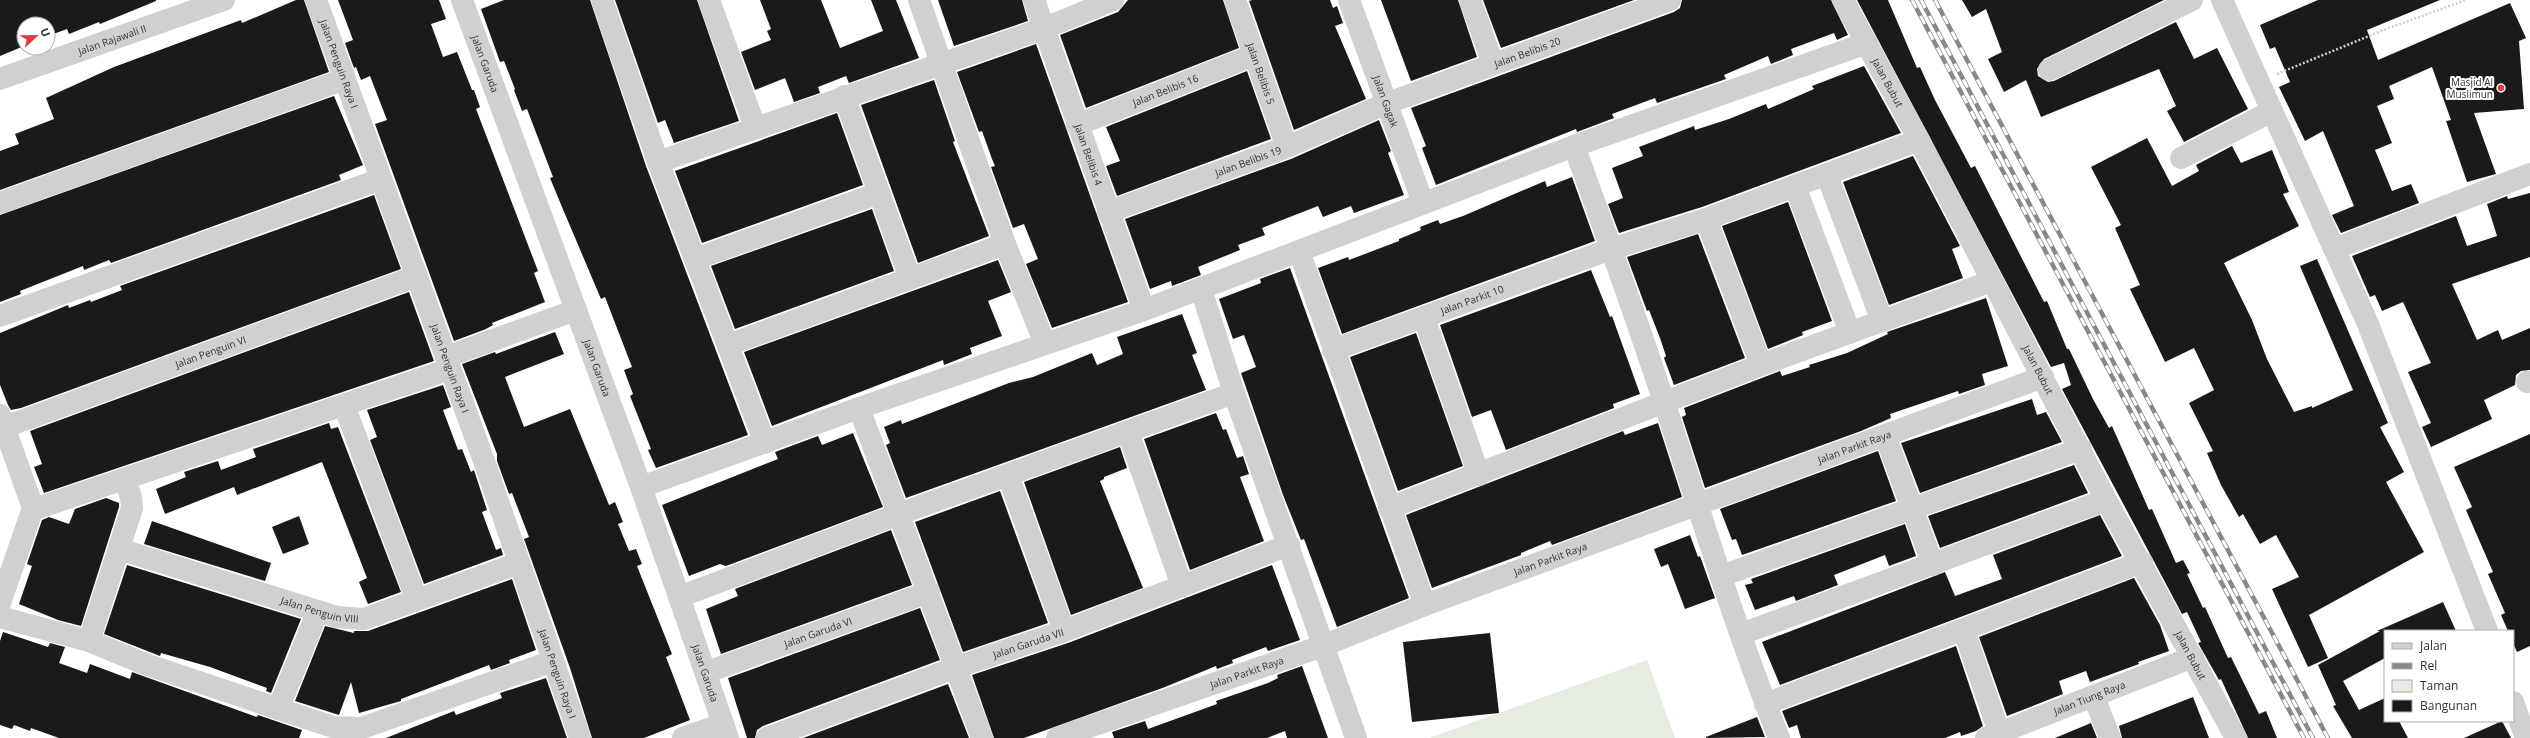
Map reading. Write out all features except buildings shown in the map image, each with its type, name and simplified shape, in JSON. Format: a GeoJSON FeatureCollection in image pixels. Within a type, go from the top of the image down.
{"type":"FeatureCollection","features":[{"type":"Feature","properties":{"kind":"street","name":"Jalan Rajawali II"},"geometry":{"type":"LineString","coordinates":[[0,79],[224,0]]}},
{"type":"Feature","properties":{"kind":"street","name":"Jalan Penguin Raya I"},"geometry":{"type":"LineString","coordinates":[[316,0],[417,276],[580,738]]}},
{"type":"Feature","properties":{"kind":"street","name":"Jalan Garuda"},"geometry":{"type":"LineString","coordinates":[[462,0],[642,487],[679,597],[707,672],[725,731]]}},
{"type":"Feature","properties":{"kind":"street"},"geometry":{"type":"LineString","coordinates":[[709,0],[755,127]]}},
{"type":"Feature","properties":{"kind":"street"},"geometry":{"type":"LineString","coordinates":[[919,0],[1006,244],[1045,344]]}},
{"type":"Feature","properties":{"kind":"street","name":"Jalan Belibis 4"},"geometry":{"type":"LineString","coordinates":[[1034,0],[1045,28],[1077,125],[1144,310]]}},
{"type":"Feature","properties":{"kind":"street"},"geometry":{"type":"LineString","coordinates":[[658,162],[844,96],[1045,28],[1113,0]]}},
{"type":"Feature","properties":{"kind":"street","name":"Jalan Belibis 5"},"geometry":{"type":"LineString","coordinates":[[1235,0],[1287,147]]}},
{"type":"Feature","properties":{"kind":"street","name":"Jalan Gagak"},"geometry":{"type":"LineString","coordinates":[[1349,0],[1385,104],[1423,203]]}},
{"type":"Feature","properties":{"kind":"street"},"geometry":{"type":"LineString","coordinates":[[1470,0],[1493,64]]}},
{"type":"Feature","properties":{"kind":"street","name":"Jalan Belibis 20"},"geometry":{"type":"LineString","coordinates":[[1385,104],[1670,0]]}},
{"type":"Feature","properties":{"kind":"street","name":"Jalan Bubut"},"geometry":{"type":"LineString","coordinates":[[1843,0],[1919,140],[1992,281],[2082,449],[2106,500],[2142,562],[2236,738]]}},
{"type":"Feature","properties":{"kind":"street"},"geometry":{"type":"LineString","coordinates":[[2048,70],[2192,0]]}},
{"type":"Feature","properties":{"kind":"street"},"geometry":{"type":"LineString","coordinates":[[2222,0],[2368,324],[2487,630]]}},
{"type":"Feature","properties":{"kind":"street"},"geometry":{"type":"LineString","coordinates":[[607,2],[658,162],[765,443]]}},
{"type":"Feature","properties":{"kind":"street"},"geometry":{"type":"LineString","coordinates":[[642,487],[859,408],[1144,310],[1574,146],[1867,44]]}},
{"type":"Feature","properties":{"kind":"street","name":"Jalan Belibis 16"},"geometry":{"type":"LineString","coordinates":[[1077,125],[1254,55]]}},
{"type":"Feature","properties":{"kind":"street"},"geometry":{"type":"LineString","coordinates":[[0,203],[345,79]]}},
{"type":"Feature","properties":{"kind":"street"},"geometry":{"type":"LineString","coordinates":[[844,96],[910,278]]}},
{"type":"Feature","properties":{"kind":"street","name":"Jalan Belibis 19"},"geometry":{"type":"LineString","coordinates":[[1108,212],[1287,147],[1385,104]]}},
{"type":"Feature","properties":{"kind":"street"},"geometry":{"type":"LineString","coordinates":[[2180,158],[2272,111]]}},
{"type":"Feature","properties":{"kind":"street","name":"Jalan Parkit 10"},"geometry":{"type":"LineString","coordinates":[[1333,350],[1611,249],[1706,219],[1919,140]]}},
{"type":"Feature","properties":{"kind":"street"},"geometry":{"type":"LineString","coordinates":[[1574,146],[1664,403],[1697,506],[1765,704],[1779,738]]}},
{"type":"Feature","properties":{"kind":"street"},"geometry":{"type":"LineString","coordinates":[[2334,249],[2530,174]]}},
{"type":"Feature","properties":{"kind":"street"},"geometry":{"type":"LineString","coordinates":[[1827,175],[1882,321]]}},
{"type":"Feature","properties":{"kind":"street"},"geometry":{"type":"LineString","coordinates":[[0,316],[381,179]]}},
{"type":"Feature","properties":{"kind":"street"},"geometry":{"type":"LineString","coordinates":[[1795,186],[1850,334]]}},
{"type":"Feature","properties":{"kind":"street"},"geometry":{"type":"LineString","coordinates":[[695,259],[879,193]]}},
{"type":"Feature","properties":{"kind":"street"},"geometry":{"type":"LineString","coordinates":[[1706,219],[1761,365]]}},
{"type":"Feature","properties":{"kind":"street"},"geometry":{"type":"LineString","coordinates":[[728,345],[1006,244]]}},
{"type":"Feature","properties":{"kind":"street"},"geometry":{"type":"LineString","coordinates":[[1299,251],[1389,508],[1425,605]]}},
{"type":"Feature","properties":{"kind":"street","name":"Jalan Penguin VI"},"geometry":{"type":"LineString","coordinates":[[2,421],[417,276]]}},
{"type":"Feature","properties":{"kind":"street"},"geometry":{"type":"LineString","coordinates":[[1389,508],[1479,475],[1761,365],[1850,334],[1992,281]]}},
{"type":"Feature","properties":{"kind":"street"},"geometry":{"type":"LineString","coordinates":[[1201,289],[1234,393],[1325,645],[1356,738]]}},
{"type":"Feature","properties":{"kind":"street"},"geometry":{"type":"LineString","coordinates":[[33,508],[44,507],[344,405],[576,310]]}},
{"type":"Feature","properties":{"kind":"street"},"geometry":{"type":"LineString","coordinates":[[1424,318],[1479,475]]}},
{"type":"Feature","properties":{"kind":"street","name":"Jalan Parkit Raya"},"geometry":{"type":"LineString","coordinates":[[1058,738],[1325,645],[1425,605],[1697,506],[2043,377]]}},
{"type":"Feature","properties":{"kind":"street"},"geometry":{"type":"LineString","coordinates":[[679,597],[899,514],[1234,393]]}},
{"type":"Feature","properties":{"kind":"street"},"geometry":{"type":"LineString","coordinates":[[344,405],[416,598]]}},
{"type":"Feature","properties":{"kind":"street"},"geometry":{"type":"LineString","coordinates":[[859,408],[957,667],[982,738]]}},
{"type":"Feature","properties":{"kind":"street"},"geometry":{"type":"LineString","coordinates":[[0,603],[33,508],[2,421]]}},
{"type":"Feature","properties":{"kind":"street"},"geometry":{"type":"LineString","coordinates":[[1128,432],[1182,586]]}},
{"type":"Feature","properties":{"kind":"street"},"geometry":{"type":"LineString","coordinates":[[1886,435],[1933,565]]}},
{"type":"Feature","properties":{"kind":"street"},"geometry":{"type":"LineString","coordinates":[[1721,576],[2082,449]]}},
{"type":"Feature","properties":{"kind":"street"},"geometry":{"type":"LineString","coordinates":[[1008,475],[1064,631]]}},
{"type":"Feature","properties":{"kind":"street"},"geometry":{"type":"LineString","coordinates":[[89,641],[132,508],[132,497],[125,480]]}},
{"type":"Feature","properties":{"kind":"street"},"geometry":{"type":"LineString","coordinates":[[1741,634],[1933,565],[2106,500]]}},
{"type":"Feature","properties":{"kind":"street","name":"Jalan Garuda VII"},"geometry":{"type":"LineString","coordinates":[[767,738],[957,667],[1064,631],[1289,545]]}},
{"type":"Feature","properties":{"kind":"street","name":"Jalan Penguin VIII"},"geometry":{"type":"LineString","coordinates":[[119,549],[337,617],[364,619],[416,598],[519,562]]}},
{"type":"Feature","properties":{"kind":"street"},"geometry":{"type":"LineString","coordinates":[[1765,704],[1964,631],[2142,562]]}},
{"type":"Feature","properties":{"kind":"street","name":"Jalan Garuda VI"},"geometry":{"type":"LineString","coordinates":[[707,672],[929,592]]}},
{"type":"Feature","properties":{"kind":"street"},"geometry":{"type":"LineString","coordinates":[[278,709],[318,611]]}},
{"type":"Feature","properties":{"kind":"street"},"geometry":{"type":"LineString","coordinates":[[0,617],[89,641],[145,664],[333,727],[362,728],[553,661]]}},
{"type":"Feature","properties":{"kind":"street"},"geometry":{"type":"LineString","coordinates":[[1964,631],[1996,736]]}},
{"type":"Feature","properties":{"kind":"street","name":"Jalan Tiung Raya"},"geometry":{"type":"LineString","coordinates":[[1996,736],[2193,657]]}},
{"type":"Feature","properties":{"kind":"street"},"geometry":{"type":"LineString","coordinates":[[2094,697],[2110,738]]}},
{"type":"Feature","properties":{"kind":"street"},"geometry":{"type":"LineString","coordinates":[[2514,705],[2526,738]]}},
{"type":"Feature","properties":{"kind":"street"},"geometry":{"type":"LineString","coordinates":[[683,738],[725,731]]}},
{"type":"Feature","properties":{"kind":"path"},"geometry":{"type":"LineString","coordinates":[[2258,82],[2386,29],[2466,0]]}},
{"type":"Feature","properties":{"kind":"green space"},"geometry":{"type":"Polygon","coordinates":[[[1647,660],[1675,738],[1429,738],[1647,660]]]}},
{"type":"Feature","properties":{"kind":"railway"},"geometry":{"type":"LineString","coordinates":[[1912,0],[2304,738]]}},
{"type":"Feature","properties":{"kind":"railway"},"geometry":{"type":"LineString","coordinates":[[1921,0],[2313,738]]}},
{"type":"Feature","properties":{"kind":"railway"},"geometry":{"type":"LineString","coordinates":[[1935,0],[2328,738]]}},
{"type":"Feature","properties":{"kind":"place","name":"Masjid Al Muslimun"},"geometry":{"type":"Point","coordinates":[2501,88]}}]}
